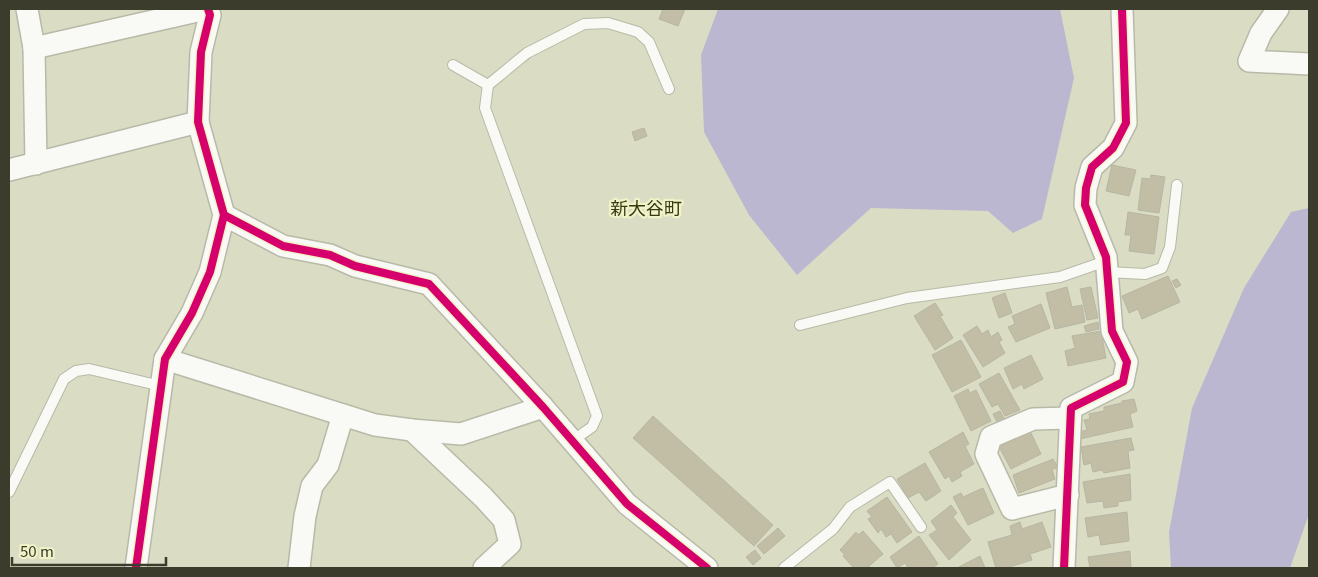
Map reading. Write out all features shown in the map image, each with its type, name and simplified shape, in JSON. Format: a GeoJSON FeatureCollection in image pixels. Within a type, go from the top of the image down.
{"type":"FeatureCollection","features":[{"type":"Feature","properties":{"kind":"street"},"geometry":{"type":"LineString","coordinates":[[27,9],[34,48],[36,164]]}},
{"type":"Feature","properties":{"kind":"street"},"geometry":{"type":"LineString","coordinates":[[34,48],[207,9],[210,15],[201,52],[198,122],[224,215],[210,272],[192,313],[165,359],[136,568]]}},
{"type":"Feature","properties":{"kind":"street"},"geometry":{"type":"LineString","coordinates":[[1064,568],[1071,408],[1123,382],[1127,362],[1112,331],[1107,267],[1085,205],[1086,188],[1092,167],[1113,148],[1126,122],[1122,9]]}},
{"type":"Feature","properties":{"kind":"street"},"geometry":{"type":"LineString","coordinates":[[1278,9],[1261,33],[1249,61],[1309,64]]}},
{"type":"Feature","properties":{"kind":"street"},"geometry":{"type":"LineString","coordinates":[[9,170],[198,122]]}},
{"type":"Feature","properties":{"kind":"street"},"geometry":{"type":"LineString","coordinates":[[224,215],[283,246],[330,255],[355,266],[429,284],[543,407],[627,504],[704,567]]}},
{"type":"Feature","properties":{"kind":"street"},"geometry":{"type":"LineString","coordinates":[[165,359],[375,425],[412,430],[461,434],[543,407]]}},
{"type":"Feature","properties":{"kind":"street"},"geometry":{"type":"LineString","coordinates":[[299,568],[305,516],[312,486],[328,465],[343,415]]}},
{"type":"Feature","properties":{"kind":"street"},"geometry":{"type":"LineString","coordinates":[[1068,495],[1012,509],[986,454],[990,437],[1033,419],[1070,418]]}},
{"type":"Feature","properties":{"kind":"street"},"geometry":{"type":"LineString","coordinates":[[412,430],[483,497],[504,520],[510,544],[484,568]]}},
{"type":"Feature","properties":{"kind":"lane"},"geometry":{"type":"LineString","coordinates":[[572,441],[592,427],[597,416],[486,108],[488,86],[527,54],[584,24],[608,23],[638,32],[649,42],[669,89]]}},
{"type":"Feature","properties":{"kind":"lane"},"geometry":{"type":"LineString","coordinates":[[453,65],[488,86]]}},
{"type":"Feature","properties":{"kind":"lane"},"geometry":{"type":"LineString","coordinates":[[800,325],[907,298],[1060,277],[1107,267],[1145,274],[1162,268],[1170,247],[1177,185]]}},
{"type":"Feature","properties":{"kind":"lane"},"geometry":{"type":"LineString","coordinates":[[9,492],[64,379],[76,371],[89,369],[161,386]]}},
{"type":"Feature","properties":{"kind":"lane"},"geometry":{"type":"LineString","coordinates":[[784,568],[833,528],[850,507],[890,482],[920,527]]}},
{"type":"Feature","properties":{"kind":"shaded area"},"geometry":{"type":"Polygon","coordinates":[[[718,9],[1060,9],[1074,78],[1042,219],[1013,233],[988,211],[871,208],[797,275],[749,215],[704,132],[701,55],[718,9]]]}},
{"type":"Feature","properties":{"kind":"shaded area"},"geometry":{"type":"Polygon","coordinates":[[[1309,208],[1309,514],[1290,568],[1171,568],[1169,532],[1192,408],[1244,288],[1291,212],[1309,208]]]}},
{"type":"Feature","properties":{"kind":"building"},"geometry":{"type":"Polygon","coordinates":[[[663,9],[685,9],[678,26],[659,19],[663,9]]]}},
{"type":"Feature","properties":{"kind":"building"},"geometry":{"type":"Polygon","coordinates":[[[644,128],[647,136],[635,141],[632,132],[644,128]]]}},
{"type":"Feature","properties":{"kind":"building"},"geometry":{"type":"Polygon","coordinates":[[[1112,165],[1136,170],[1129,196],[1106,191],[1112,165]]]}},
{"type":"Feature","properties":{"kind":"building"},"geometry":{"type":"Polygon","coordinates":[[[1151,175],[1165,177],[1159,213],[1138,210],[1142,178],[1150,179],[1151,175]]]}},
{"type":"Feature","properties":{"kind":"building"},"geometry":{"type":"Polygon","coordinates":[[[1128,212],[1159,217],[1154,254],[1129,251],[1131,235],[1125,235],[1128,212]]]}},
{"type":"Feature","properties":{"kind":"building"},"geometry":{"type":"Polygon","coordinates":[[[1168,276],[1180,302],[1142,319],[1138,309],[1129,313],[1122,296],[1168,276]]]}},
{"type":"Feature","properties":{"kind":"building"},"geometry":{"type":"Polygon","coordinates":[[[1177,279],[1181,285],[1176,288],[1172,281],[1177,279]]]}},
{"type":"Feature","properties":{"kind":"building"},"geometry":{"type":"Polygon","coordinates":[[[1067,287],[1072,307],[1082,305],[1085,322],[1055,329],[1046,293],[1067,287]]]}},
{"type":"Feature","properties":{"kind":"building"},"geometry":{"type":"Polygon","coordinates":[[[1091,287],[1098,318],[1087,320],[1080,289],[1091,287]]]}},
{"type":"Feature","properties":{"kind":"building"},"geometry":{"type":"Polygon","coordinates":[[[1005,293],[1012,313],[999,318],[992,298],[1005,293]]]}},
{"type":"Feature","properties":{"kind":"building"},"geometry":{"type":"Polygon","coordinates":[[[935,303],[943,315],[940,316],[953,338],[935,350],[914,316],[935,303]]]}},
{"type":"Feature","properties":{"kind":"building"},"geometry":{"type":"Polygon","coordinates":[[[1041,304],[1050,328],[1016,342],[1008,327],[1015,324],[1012,316],[1041,304]]]}},
{"type":"Feature","properties":{"kind":"building"},"geometry":{"type":"Polygon","coordinates":[[[1098,322],[1099,329],[1086,332],[1084,326],[1098,322]]]}},
{"type":"Feature","properties":{"kind":"building"},"geometry":{"type":"Polygon","coordinates":[[[977,326],[982,334],[988,330],[991,337],[998,332],[1002,340],[999,342],[1005,353],[983,367],[963,335],[977,326]]]}},
{"type":"Feature","properties":{"kind":"building"},"geometry":{"type":"Polygon","coordinates":[[[1101,331],[1106,358],[1068,366],[1065,351],[1075,348],[1072,336],[1101,331]]]}},
{"type":"Feature","properties":{"kind":"building"},"geometry":{"type":"Polygon","coordinates":[[[961,340],[981,377],[952,392],[932,355],[961,340]]]}},
{"type":"Feature","properties":{"kind":"building"},"geometry":{"type":"Polygon","coordinates":[[[1031,355],[1043,379],[1024,389],[1022,384],[1013,389],[1004,368],[1031,355]]]}},
{"type":"Feature","properties":{"kind":"building"},"geometry":{"type":"Polygon","coordinates":[[[999,373],[1020,410],[1005,416],[998,404],[992,407],[979,384],[999,373]]]}},
{"type":"Feature","properties":{"kind":"building"},"geometry":{"type":"Polygon","coordinates":[[[968,389],[970,393],[976,390],[991,421],[971,431],[954,396],[968,389]]]}},
{"type":"Feature","properties":{"kind":"building"},"geometry":{"type":"Polygon","coordinates":[[[1134,399],[1137,411],[1130,414],[1133,427],[1080,439],[1079,432],[1087,430],[1084,420],[1090,419],[1089,414],[1104,411],[1104,407],[1122,403],[1122,401],[1134,399]]]}},
{"type":"Feature","properties":{"kind":"building"},"geometry":{"type":"Polygon","coordinates":[[[1000,411],[1005,420],[998,424],[993,414],[1000,411]]]}},
{"type":"Feature","properties":{"kind":"building"},"geometry":{"type":"Polygon","coordinates":[[[653,416],[773,525],[754,546],[633,438],[653,416]]]}},
{"type":"Feature","properties":{"kind":"building"},"geometry":{"type":"Polygon","coordinates":[[[1030,431],[1041,454],[1011,469],[999,447],[1030,431]]]}},
{"type":"Feature","properties":{"kind":"building"},"geometry":{"type":"Polygon","coordinates":[[[963,432],[969,444],[965,446],[974,464],[960,472],[962,476],[952,482],[949,476],[945,479],[929,452],[963,432]]]}},
{"type":"Feature","properties":{"kind":"building"},"geometry":{"type":"Polygon","coordinates":[[[1131,438],[1134,450],[1128,451],[1130,468],[1104,473],[1102,470],[1093,472],[1091,463],[1084,465],[1081,447],[1131,438]]]}},
{"type":"Feature","properties":{"kind":"building"},"geometry":{"type":"Polygon","coordinates":[[[1053,459],[1058,467],[1052,470],[1055,479],[1019,493],[1013,475],[1053,459]]]}},
{"type":"Feature","properties":{"kind":"building"},"geometry":{"type":"Polygon","coordinates":[[[925,463],[941,491],[926,501],[919,492],[908,498],[897,479],[925,463]]]}},
{"type":"Feature","properties":{"kind":"building"},"geometry":{"type":"Polygon","coordinates":[[[1130,474],[1131,500],[1118,502],[1118,506],[1104,508],[1103,501],[1087,503],[1083,482],[1130,474]]]}},
{"type":"Feature","properties":{"kind":"building"},"geometry":{"type":"Polygon","coordinates":[[[983,488],[994,513],[968,525],[953,497],[961,493],[963,497],[983,488]]]}},
{"type":"Feature","properties":{"kind":"building"},"geometry":{"type":"Polygon","coordinates":[[[887,497],[912,532],[897,543],[891,534],[886,537],[881,529],[878,533],[868,519],[872,517],[867,511],[887,497]]]}},
{"type":"Feature","properties":{"kind":"building"},"geometry":{"type":"Polygon","coordinates":[[[951,505],[957,513],[953,517],[971,540],[949,560],[929,535],[937,530],[931,521],[951,505]]]}},
{"type":"Feature","properties":{"kind":"building"},"geometry":{"type":"Polygon","coordinates":[[[1127,512],[1129,541],[1101,545],[1099,535],[1088,537],[1085,518],[1127,512]]]}},
{"type":"Feature","properties":{"kind":"building"},"geometry":{"type":"Polygon","coordinates":[[[1020,522],[1022,529],[1042,522],[1051,547],[1030,554],[1032,560],[1006,568],[996,568],[988,542],[1012,535],[1010,526],[1020,522]]]}},
{"type":"Feature","properties":{"kind":"building"},"geometry":{"type":"Polygon","coordinates":[[[778,528],[785,536],[764,554],[757,546],[778,528]]]}},
{"type":"Feature","properties":{"kind":"building"},"geometry":{"type":"Polygon","coordinates":[[[863,531],[883,554],[867,568],[854,568],[840,550],[856,532],[858,535],[863,531]]]}},
{"type":"Feature","properties":{"kind":"building"},"geometry":{"type":"Polygon","coordinates":[[[919,536],[938,564],[932,568],[908,568],[905,563],[897,568],[890,557],[919,536]]]}},
{"type":"Feature","properties":{"kind":"building"},"geometry":{"type":"Polygon","coordinates":[[[755,550],[761,558],[753,565],[746,557],[755,550]]]}},
{"type":"Feature","properties":{"kind":"building"},"geometry":{"type":"Polygon","coordinates":[[[1130,551],[1131,568],[1090,568],[1088,557],[1130,551]]]}},
{"type":"Feature","properties":{"kind":"building"},"geometry":{"type":"Polygon","coordinates":[[[980,556],[985,568],[957,568],[980,556]]]}},
{"type":"Feature","properties":{"kind":"cycle path"},"geometry":{"type":"LineString","coordinates":[[136,568],[165,359],[192,313],[210,272],[224,215],[198,122],[201,52],[210,15],[208,9]]}},
{"type":"Feature","properties":{"kind":"cycle path"},"geometry":{"type":"LineString","coordinates":[[1064,568],[1071,408],[1123,382],[1127,362],[1112,331],[1106,257],[1085,205],[1086,188],[1092,167],[1113,148],[1126,123],[1122,9]]}},
{"type":"Feature","properties":{"kind":"cycle path"},"geometry":{"type":"LineString","coordinates":[[224,215],[283,246],[330,255],[355,266],[429,284],[543,407],[627,504],[707,568]]}},
{"type":"Feature","properties":{"kind":"district","name":"新大谷町"},"geometry":{"type":"Point","coordinates":[646,207]}}]}
